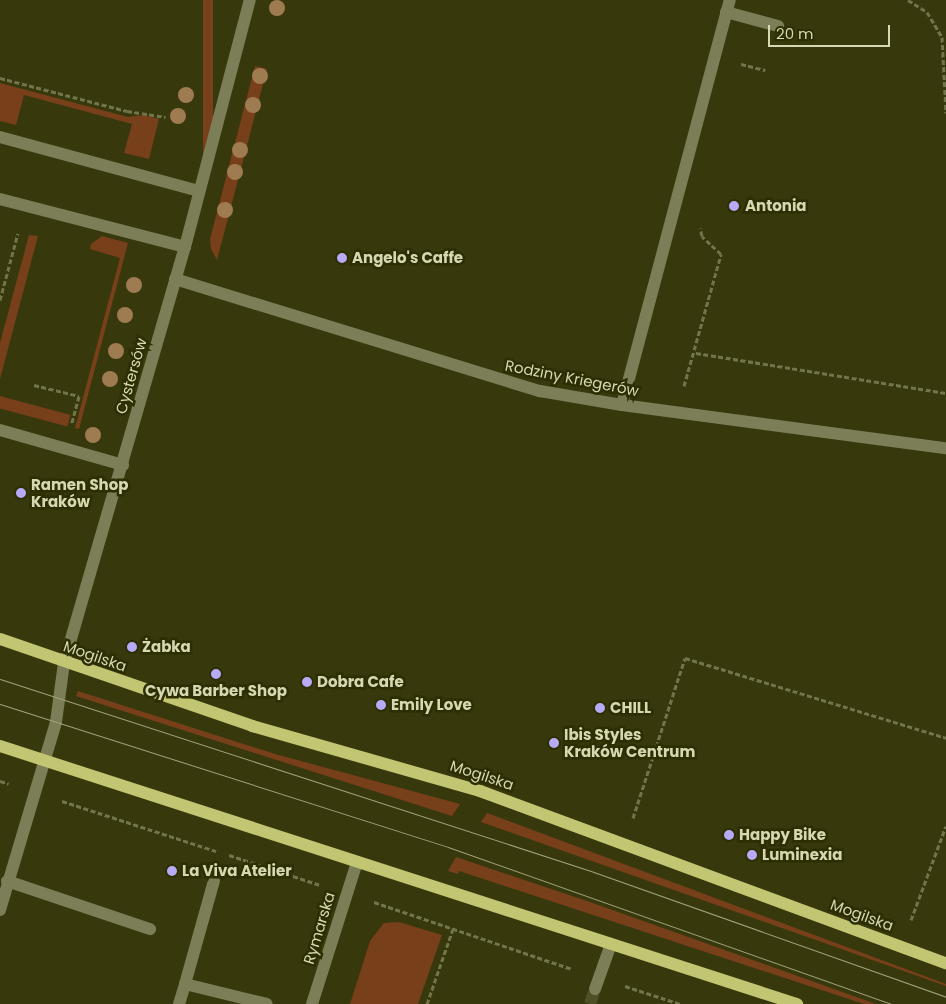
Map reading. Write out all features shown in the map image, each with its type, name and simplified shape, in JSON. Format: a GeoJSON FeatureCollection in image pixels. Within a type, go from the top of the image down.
{"type":"FeatureCollection","features":[{"type":"Feature","properties":{"kind":"main road","name":"Mogilska"},"geometry":{"type":"LineString","coordinates":[[0,639],[64,663],[252,726],[480,791],[946,963]]}},
{"type":"Feature","properties":{"kind":"main road"},"geometry":{"type":"LineString","coordinates":[[0,746],[796,1004]]}},
{"type":"Feature","properties":{"kind":"street","name":"Cystersów"},"geometry":{"type":"LineString","coordinates":[[0,910],[33,792],[56,722],[64,663],[123,465],[200,191],[250,0]]}},
{"type":"Feature","properties":{"kind":"street"},"geometry":{"type":"LineString","coordinates":[[622,405],[728,6],[751,18],[778,26]]}},
{"type":"Feature","properties":{"kind":"street"},"geometry":{"type":"LineString","coordinates":[[0,137],[200,191]]}},
{"type":"Feature","properties":{"kind":"street"},"geometry":{"type":"LineString","coordinates":[[0,199],[184,247]]}},
{"type":"Feature","properties":{"kind":"street","name":"Rodziny Kriegerów"},"geometry":{"type":"LineString","coordinates":[[175,279],[502,382],[622,405],[946,448]]}},
{"type":"Feature","properties":{"kind":"street"},"geometry":{"type":"LineString","coordinates":[[0,430],[123,465]]}},
{"type":"Feature","properties":{"kind":"street","name":"Rymarska"},"geometry":{"type":"LineString","coordinates":[[312,1004],[357,862]]}},
{"type":"Feature","properties":{"kind":"street"},"geometry":{"type":"LineString","coordinates":[[179,1004],[214,881]]}},
{"type":"Feature","properties":{"kind":"street"},"geometry":{"type":"LineString","coordinates":[[7,882],[150,929]]}},
{"type":"Feature","properties":{"kind":"street"},"geometry":{"type":"LineString","coordinates":[[597,984],[611,944]]}},
{"type":"Feature","properties":{"kind":"street"},"geometry":{"type":"LineString","coordinates":[[185,984],[266,1004]]}},
{"type":"Feature","properties":{"kind":"path"},"geometry":{"type":"LineString","coordinates":[[908,0],[927,12],[942,37],[946,114]]}},
{"type":"Feature","properties":{"kind":"path"},"geometry":{"type":"LineString","coordinates":[[736,72],[751,18]]}},
{"type":"Feature","properties":{"kind":"path"},"geometry":{"type":"LineString","coordinates":[[739,63],[765,70]]}},
{"type":"Feature","properties":{"kind":"path"},"geometry":{"type":"LineString","coordinates":[[0,78],[127,111],[166,117]]}},
{"type":"Feature","properties":{"kind":"path"},"geometry":{"type":"LineString","coordinates":[[0,300],[25,206]]}},
{"type":"Feature","properties":{"kind":"path"},"geometry":{"type":"LineString","coordinates":[[684,387],[696,353],[721,254],[702,236],[698,222]]}},
{"type":"Feature","properties":{"kind":"path"},"geometry":{"type":"LineString","coordinates":[[696,353],[946,393]]}},
{"type":"Feature","properties":{"kind":"path"},"geometry":{"type":"LineString","coordinates":[[34,384],[79,396],[70,428]]}},
{"type":"Feature","properties":{"kind":"path"},"geometry":{"type":"LineString","coordinates":[[675,386],[694,388]]}},
{"type":"Feature","properties":{"kind":"path"},"geometry":{"type":"LineString","coordinates":[[632,822],[685,658],[946,738]]}},
{"type":"Feature","properties":{"kind":"path"},"geometry":{"type":"LineString","coordinates":[[0,781],[322,885]]}},
{"type":"Feature","properties":{"kind":"path"},"geometry":{"type":"LineString","coordinates":[[911,920],[946,826]]}},
{"type":"Feature","properties":{"kind":"path"},"geometry":{"type":"LineString","coordinates":[[371,902],[453,929],[597,984],[680,1004]]}},
{"type":"Feature","properties":{"kind":"path"},"geometry":{"type":"LineString","coordinates":[[427,1004],[453,929]]}},
{"type":"Feature","properties":{"kind":"shaded area"},"geometry":{"type":"Polygon","coordinates":[[[203,0],[213,0],[213,161],[203,161],[203,0]]]}},
{"type":"Feature","properties":{"kind":"shaded area"},"geometry":{"type":"Polygon","coordinates":[[[255,66],[267,69],[217,260],[211,249],[210,239],[255,66]]]}},
{"type":"Feature","properties":{"kind":"shaded area"},"geometry":{"type":"Polygon","coordinates":[[[0,83],[128,117],[143,115],[159,119],[149,159],[124,153],[132,124],[24,95],[16,125],[0,121],[0,83]]]}},
{"type":"Feature","properties":{"kind":"shaded area"},"geometry":{"type":"Polygon","coordinates":[[[29,235],[38,236],[0,379],[0,343],[29,235]]]}},
{"type":"Feature","properties":{"kind":"shaded area"},"geometry":{"type":"Polygon","coordinates":[[[102,236],[128,243],[79,429],[75,428],[120,258],[90,249],[91,244],[102,236]]]}},
{"type":"Feature","properties":{"kind":"shaded area"},"geometry":{"type":"Polygon","coordinates":[[[0,396],[71,415],[67,426],[0,408],[0,396]]]}},
{"type":"Feature","properties":{"kind":"shaded area"},"geometry":{"type":"Polygon","coordinates":[[[78,691],[275,754],[460,804],[452,816],[76,696],[78,691]]]}},
{"type":"Feature","properties":{"kind":"shaded area"},"geometry":{"type":"Polygon","coordinates":[[[487,813],[946,984],[946,986],[481,822],[487,813]]]}},
{"type":"Feature","properties":{"kind":"shaded area"},"geometry":{"type":"Polygon","coordinates":[[[456,857],[590,902],[876,1004],[864,1004],[459,871],[458,874],[448,871],[456,857]]]}},
{"type":"Feature","properties":{"kind":"shaded area"},"geometry":{"type":"Polygon","coordinates":[[[399,922],[442,935],[418,1004],[350,1004],[370,941],[384,923],[399,922]]]}},
{"type":"Feature","properties":{"kind":"tunnel"},"geometry":{"type":"LineString","coordinates":[[590,1004],[595,989]]}},
{"type":"Feature","properties":{"kind":"tram line"},"geometry":{"type":"LineString","coordinates":[[0,679],[588,870],[946,997]]}},
{"type":"Feature","properties":{"kind":"tram line"},"geometry":{"type":"LineString","coordinates":[[0,704],[448,847],[892,1004]]}},
{"type":"Feature","properties":{"kind":"place","name":"Antonia"},"geometry":{"type":"Point","coordinates":[734,206]}},
{"type":"Feature","properties":{"kind":"place","name":"Angelo's Caffe"},"geometry":{"type":"Point","coordinates":[342,258]}},
{"type":"Feature","properties":{"kind":"place","name":"Ramen Shop Kraków"},"geometry":{"type":"Point","coordinates":[21,493]}},
{"type":"Feature","properties":{"kind":"place","name":"Żabka"},"geometry":{"type":"Point","coordinates":[132,647]}},
{"type":"Feature","properties":{"kind":"place","name":"Cywa Barber Shop"},"geometry":{"type":"Point","coordinates":[216,674]}},
{"type":"Feature","properties":{"kind":"place","name":"Dobra Cafe"},"geometry":{"type":"Point","coordinates":[307,682]}},
{"type":"Feature","properties":{"kind":"place","name":"Emily Love"},"geometry":{"type":"Point","coordinates":[381,705]}},
{"type":"Feature","properties":{"kind":"place","name":"CHILL"},"geometry":{"type":"Point","coordinates":[600,708]}},
{"type":"Feature","properties":{"kind":"place","name":"Ibis Styles Kraków Centrum"},"geometry":{"type":"Point","coordinates":[554,743]}},
{"type":"Feature","properties":{"kind":"place","name":"Happy Bike"},"geometry":{"type":"Point","coordinates":[729,835]}},
{"type":"Feature","properties":{"kind":"place","name":"Luminexia"},"geometry":{"type":"Point","coordinates":[752,855]}},
{"type":"Feature","properties":{"kind":"place","name":"La Viva Atelier"},"geometry":{"type":"Point","coordinates":[172,871]}}]}
